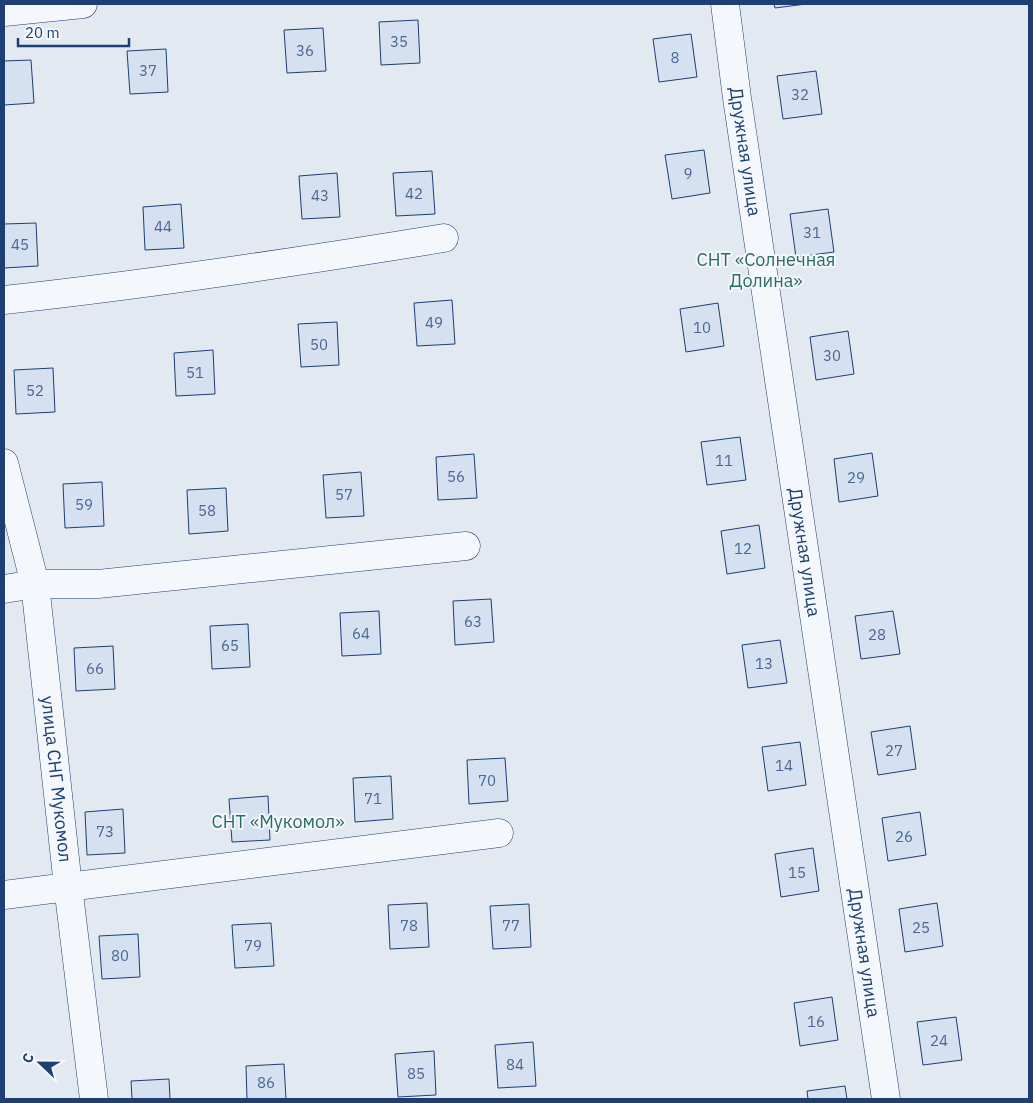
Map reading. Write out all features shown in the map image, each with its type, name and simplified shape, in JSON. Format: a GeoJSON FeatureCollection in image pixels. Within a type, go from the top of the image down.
{"type":"FeatureCollection","features":[{"type":"Feature","properties":{"kind":"street"},"geometry":{"type":"LineString","coordinates":[[4,12],[83,4]]}},
{"type":"Feature","properties":{"kind":"street","name":"Дружная улица"},"geometry":{"type":"LineString","coordinates":[[725,4],[738,108],[886,1099]]}},
{"type":"Feature","properties":{"kind":"street"},"geometry":{"type":"LineString","coordinates":[[4,300],[107,289],[279,265],[444,238]]}},
{"type":"Feature","properties":{"kind":"street","name":"улица СНГ Мукомол"},"geometry":{"type":"LineString","coordinates":[[4,463],[35,584],[68,886],[94,1099]]}},
{"type":"Feature","properties":{"kind":"street"},"geometry":{"type":"LineString","coordinates":[[4,589],[35,584],[98,584],[466,546]]}},
{"type":"Feature","properties":{"kind":"street"},"geometry":{"type":"LineString","coordinates":[[4,895],[499,832]]}},
{"type":"Feature","properties":{"kind":"green space"},"geometry":{"type":"Polygon","coordinates":[[[4,4],[1029,4],[1029,1099],[4,1099],[4,4]]]}},
{"type":"Feature","properties":{"kind":"building"},"geometry":{"type":"Polygon","coordinates":[[[774,4],[806,4],[775,8],[774,4]]]}},
{"type":"Feature","properties":{"kind":"building"},"geometry":{"type":"Polygon","coordinates":[[[418,20],[420,63],[381,65],[379,22],[418,20]]]}},
{"type":"Feature","properties":{"kind":"building"},"geometry":{"type":"Polygon","coordinates":[[[323,28],[326,71],[287,73],[284,30],[323,28]]]}},
{"type":"Feature","properties":{"kind":"building"},"geometry":{"type":"Polygon","coordinates":[[[691,34],[697,77],[659,82],[653,39],[691,34]]]}},
{"type":"Feature","properties":{"kind":"building"},"geometry":{"type":"Polygon","coordinates":[[[166,49],[168,92],[130,94],[127,51],[166,49]]]}},
{"type":"Feature","properties":{"kind":"building"},"geometry":{"type":"Polygon","coordinates":[[[31,60],[34,103],[4,105],[4,61],[31,60]]]}},
{"type":"Feature","properties":{"kind":"building"},"geometry":{"type":"Polygon","coordinates":[[[816,71],[822,114],[783,119],[777,76],[816,71]]]}},
{"type":"Feature","properties":{"kind":"building"},"geometry":{"type":"Polygon","coordinates":[[[704,150],[710,193],[672,199],[665,155],[704,150]]]}},
{"type":"Feature","properties":{"kind":"building"},"geometry":{"type":"Polygon","coordinates":[[[432,171],[435,214],[396,216],[393,173],[432,171]]]}},
{"type":"Feature","properties":{"kind":"building"},"geometry":{"type":"Polygon","coordinates":[[[337,173],[340,217],[302,219],[299,176],[337,173]]]}},
{"type":"Feature","properties":{"kind":"building"},"geometry":{"type":"Polygon","coordinates":[[[181,204],[184,248],[145,250],[143,207],[181,204]]]}},
{"type":"Feature","properties":{"kind":"building"},"geometry":{"type":"Polygon","coordinates":[[[828,209],[834,252],[796,257],[790,214],[828,209]]]}},
{"type":"Feature","properties":{"kind":"building"},"geometry":{"type":"Polygon","coordinates":[[[36,223],[38,266],[4,268],[4,224],[36,223]]]}},
{"type":"Feature","properties":{"kind":"building"},"geometry":{"type":"Polygon","coordinates":[[[452,300],[455,344],[417,346],[414,303],[452,300]]]}},
{"type":"Feature","properties":{"kind":"building"},"geometry":{"type":"Polygon","coordinates":[[[718,303],[724,346],[686,352],[680,309],[718,303]]]}},
{"type":"Feature","properties":{"kind":"building"},"geometry":{"type":"Polygon","coordinates":[[[337,322],[339,365],[301,367],[298,324],[337,322]]]}},
{"type":"Feature","properties":{"kind":"building"},"geometry":{"type":"Polygon","coordinates":[[[848,331],[854,374],[816,380],[810,337],[848,331]]]}},
{"type":"Feature","properties":{"kind":"building"},"geometry":{"type":"Polygon","coordinates":[[[213,350],[215,394],[176,396],[174,353],[213,350]]]}},
{"type":"Feature","properties":{"kind":"building"},"geometry":{"type":"Polygon","coordinates":[[[53,368],[55,412],[16,414],[14,370],[53,368]]]}},
{"type":"Feature","properties":{"kind":"building"},"geometry":{"type":"Polygon","coordinates":[[[740,437],[746,480],[707,485],[701,442],[740,437]]]}},
{"type":"Feature","properties":{"kind":"building"},"geometry":{"type":"Polygon","coordinates":[[[872,453],[878,496],[839,502],[834,459],[872,453]]]}},
{"type":"Feature","properties":{"kind":"building"},"geometry":{"type":"Polygon","coordinates":[[[474,454],[477,498],[438,500],[436,457],[474,454]]]}},
{"type":"Feature","properties":{"kind":"building"},"geometry":{"type":"Polygon","coordinates":[[[361,472],[364,516],[326,518],[323,475],[361,472]]]}},
{"type":"Feature","properties":{"kind":"building"},"geometry":{"type":"Polygon","coordinates":[[[102,482],[104,526],[65,528],[63,484],[102,482]]]}},
{"type":"Feature","properties":{"kind":"building"},"geometry":{"type":"Polygon","coordinates":[[[226,488],[228,531],[189,534],[187,490],[226,488]]]}},
{"type":"Feature","properties":{"kind":"building"},"geometry":{"type":"Polygon","coordinates":[[[759,525],[765,568],[727,574],[721,531],[759,525]]]}},
{"type":"Feature","properties":{"kind":"building"},"geometry":{"type":"Polygon","coordinates":[[[491,599],[494,642],[455,645],[453,601],[491,599]]]}},
{"type":"Feature","properties":{"kind":"building"},"geometry":{"type":"Polygon","coordinates":[[[379,611],[381,654],[342,656],[340,613],[379,611]]]}},
{"type":"Feature","properties":{"kind":"building"},"geometry":{"type":"Polygon","coordinates":[[[893,611],[900,654],[861,659],[855,616],[893,611]]]}},
{"type":"Feature","properties":{"kind":"building"},"geometry":{"type":"Polygon","coordinates":[[[248,624],[250,667],[212,669],[210,626],[248,624]]]}},
{"type":"Feature","properties":{"kind":"building"},"geometry":{"type":"Polygon","coordinates":[[[780,640],[787,683],[748,688],[742,645],[780,640]]]}},
{"type":"Feature","properties":{"kind":"building"},"geometry":{"type":"Polygon","coordinates":[[[113,646],[115,689],[76,691],[74,648],[113,646]]]}},
{"type":"Feature","properties":{"kind":"building"},"geometry":{"type":"Polygon","coordinates":[[[910,726],[916,769],[878,775],[871,732],[910,726]]]}},
{"type":"Feature","properties":{"kind":"building"},"geometry":{"type":"Polygon","coordinates":[[[800,742],[806,785],[768,791],[762,747],[800,742]]]}},
{"type":"Feature","properties":{"kind":"building"},"geometry":{"type":"Polygon","coordinates":[[[505,758],[508,801],[469,804],[467,760],[505,758]]]}},
{"type":"Feature","properties":{"kind":"building"},"geometry":{"type":"Polygon","coordinates":[[[391,776],[393,819],[355,822],[353,778],[391,776]]]}},
{"type":"Feature","properties":{"kind":"building"},"geometry":{"type":"Polygon","coordinates":[[[268,796],[270,840],[232,842],[229,799],[268,796]]]}},
{"type":"Feature","properties":{"kind":"building"},"geometry":{"type":"Polygon","coordinates":[[[123,809],[125,853],[87,855],[85,812],[123,809]]]}},
{"type":"Feature","properties":{"kind":"building"},"geometry":{"type":"Polygon","coordinates":[[[920,812],[926,855],[888,861],[882,818],[920,812]]]}},
{"type":"Feature","properties":{"kind":"building"},"geometry":{"type":"Polygon","coordinates":[[[813,848],[819,891],[781,897],[775,854],[813,848]]]}},
{"type":"Feature","properties":{"kind":"building"},"geometry":{"type":"Polygon","coordinates":[[[427,903],[429,947],[390,949],[388,905],[427,903]]]}},
{"type":"Feature","properties":{"kind":"building"},"geometry":{"type":"Polygon","coordinates":[[[937,903],[943,946],[905,952],[899,909],[937,903]]]}},
{"type":"Feature","properties":{"kind":"building"},"geometry":{"type":"Polygon","coordinates":[[[529,904],[531,947],[493,949],[490,906],[529,904]]]}},
{"type":"Feature","properties":{"kind":"building"},"geometry":{"type":"Polygon","coordinates":[[[271,923],[274,966],[235,968],[232,925],[271,923]]]}},
{"type":"Feature","properties":{"kind":"building"},"geometry":{"type":"Polygon","coordinates":[[[138,934],[140,977],[102,979],[99,936],[138,934]]]}},
{"type":"Feature","properties":{"kind":"building"},"geometry":{"type":"Polygon","coordinates":[[[832,997],[838,1040],[800,1046],[794,1003],[832,997]]]}},
{"type":"Feature","properties":{"kind":"building"},"geometry":{"type":"Polygon","coordinates":[[[956,1017],[962,1060],[923,1065],[917,1022],[956,1017]]]}},
{"type":"Feature","properties":{"kind":"building"},"geometry":{"type":"Polygon","coordinates":[[[533,1042],[536,1086],[498,1088],[495,1045],[533,1042]]]}},
{"type":"Feature","properties":{"kind":"building"},"geometry":{"type":"Polygon","coordinates":[[[434,1051],[436,1095],[398,1097],[395,1054],[434,1051]]]}},
{"type":"Feature","properties":{"kind":"building"},"geometry":{"type":"Polygon","coordinates":[[[284,1064],[286,1099],[247,1099],[246,1066],[284,1064]]]}},
{"type":"Feature","properties":{"kind":"building"},"geometry":{"type":"Polygon","coordinates":[[[169,1079],[170,1099],[132,1099],[131,1081],[169,1079]]]}},
{"type":"Feature","properties":{"kind":"building"},"geometry":{"type":"Polygon","coordinates":[[[845,1086],[847,1099],[808,1099],[807,1091],[845,1086]]]}},
{"type":"Feature","properties":{"kind":"park label","name":"СНТ «Солнечная Долина»"},"geometry":{"type":"Point","coordinates":[766,270]}},
{"type":"Feature","properties":{"kind":"park label","name":"СНТ «Мукомол»"},"geometry":{"type":"Point","coordinates":[278,822]}}]}
